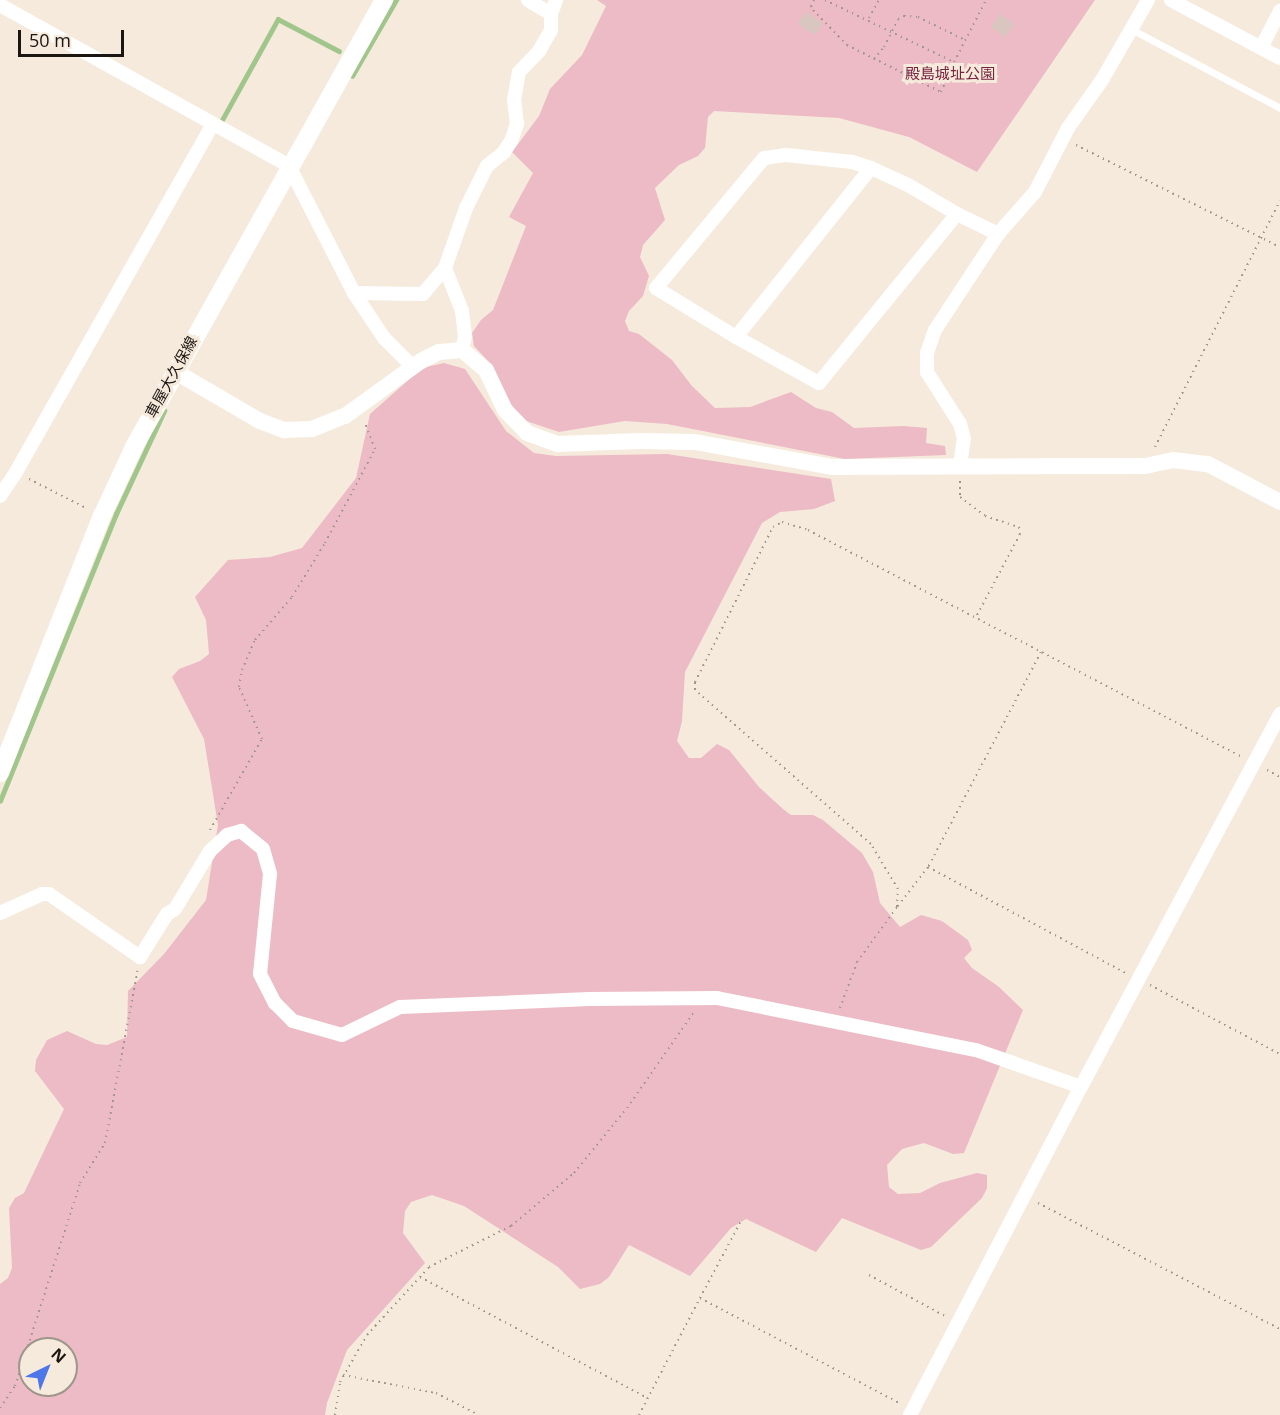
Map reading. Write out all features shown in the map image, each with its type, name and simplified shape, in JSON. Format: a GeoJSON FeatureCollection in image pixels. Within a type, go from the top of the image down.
{"type":"FeatureCollection","features":[{"type":"Feature","properties":{"kind":"main road","name":"車屋大久保線"},"geometry":{"type":"LineString","coordinates":[[0,773],[102,516],[135,445],[174,371],[384,0]]}},
{"type":"Feature","properties":{"kind":"street"},"geometry":{"type":"LineString","coordinates":[[528,0],[551,14]]}},
{"type":"Feature","properties":{"kind":"street"},"geometry":{"type":"LineString","coordinates":[[354,293],[423,294],[446,268],[466,207],[488,166],[504,152],[512,139],[517,124],[514,100],[519,72],[547,41],[551,30],[551,14],[556,0]]}},
{"type":"Feature","properties":{"kind":"street"},"geometry":{"type":"LineString","coordinates":[[960,466],[964,439],[960,424],[927,372],[927,352],[935,330],[998,234],[1035,192],[1065,136],[1148,0]]}},
{"type":"Feature","properties":{"kind":"street"},"geometry":{"type":"LineString","coordinates":[[1178,2],[1280,58]]}},
{"type":"Feature","properties":{"kind":"street"},"geometry":{"type":"LineString","coordinates":[[0,5],[289,166],[354,293],[384,338],[413,367]]}},
{"type":"Feature","properties":{"kind":"street"},"geometry":{"type":"LineString","coordinates":[[1261,48],[1280,11]]}},
{"type":"Feature","properties":{"kind":"street"},"geometry":{"type":"LineString","coordinates":[[0,496],[16,472],[213,124]]}},
{"type":"Feature","properties":{"kind":"street"},"geometry":{"type":"LineString","coordinates":[[957,214],[819,383],[736,337],[656,288],[764,158],[786,155],[852,162],[871,168],[908,185],[957,214],[998,234]]}},
{"type":"Feature","properties":{"kind":"street"},"geometry":{"type":"LineString","coordinates":[[736,337],[871,168]]}},
{"type":"Feature","properties":{"kind":"street"},"geometry":{"type":"LineString","coordinates":[[446,268],[462,311],[465,337],[462,350]]}},
{"type":"Feature","properties":{"kind":"street"},"geometry":{"type":"LineString","coordinates":[[174,371],[260,421],[284,430],[312,429],[345,416],[413,367],[439,352],[462,350],[486,370],[505,410],[527,434],[558,444],[640,441],[695,442],[832,467],[1145,466],[1173,460],[1208,464],[1280,502]]}},
{"type":"Feature","properties":{"kind":"street"},"geometry":{"type":"LineString","coordinates":[[912,1413],[1081,1087],[1280,714]]}},
{"type":"Feature","properties":{"kind":"street"},"geometry":{"type":"LineString","coordinates":[[0,913],[42,894],[49,894],[140,957],[168,914],[175,909],[210,851],[227,835],[241,831],[264,849],[270,874],[260,974],[275,1003],[293,1022],[342,1035],[400,1007],[590,999],[717,998],[976,1050],[1081,1087]]}},
{"type":"Feature","properties":{"kind":"lane"},"geometry":{"type":"LineString","coordinates":[[1131,29],[1280,108]]}},
{"type":"Feature","properties":{"kind":"path"},"geometry":{"type":"LineString","coordinates":[[814,0],[811,6],[813,10],[847,45],[941,92],[986,0]]}},
{"type":"Feature","properties":{"kind":"path"},"geometry":{"type":"LineString","coordinates":[[825,0],[869,19],[954,62]]}},
{"type":"Feature","properties":{"kind":"path"},"geometry":{"type":"LineString","coordinates":[[869,19],[879,0]]}},
{"type":"Feature","properties":{"kind":"path"},"geometry":{"type":"LineString","coordinates":[[874,59],[898,19],[912,16],[965,40]]}},
{"type":"Feature","properties":{"kind":"path"},"geometry":{"type":"LineString","coordinates":[[1065,136],[1079,147],[1280,247]]}},
{"type":"Feature","properties":{"kind":"path"},"geometry":{"type":"LineString","coordinates":[[1145,466],[1280,201]]}},
{"type":"Feature","properties":{"kind":"path"},"geometry":{"type":"LineString","coordinates":[[209,832],[262,739],[238,687],[255,640],[292,597],[325,543],[375,449],[358,407]]}},
{"type":"Feature","properties":{"kind":"path"},"geometry":{"type":"LineString","coordinates":[[960,466],[960,497],[985,516],[1018,527],[1020,534],[975,617]]}},
{"type":"Feature","properties":{"kind":"path"},"geometry":{"type":"LineString","coordinates":[[16,472],[102,516]]}},
{"type":"Feature","properties":{"kind":"path"},"geometry":{"type":"LineString","coordinates":[[897,907],[898,889],[871,844],[695,690],[694,682],[773,527],[782,522],[808,530],[1254,764]]}},
{"type":"Feature","properties":{"kind":"path"},"geometry":{"type":"LineString","coordinates":[[836,1022],[857,962],[928,867],[1041,652]]}},
{"type":"Feature","properties":{"kind":"path"},"geometry":{"type":"LineString","coordinates":[[928,867],[1280,1054]]}},
{"type":"Feature","properties":{"kind":"path"},"geometry":{"type":"LineString","coordinates":[[0,1408],[15,1386],[80,1183],[105,1143],[140,957]]}},
{"type":"Feature","properties":{"kind":"path"},"geometry":{"type":"LineString","coordinates":[[335,1415],[343,1375],[368,1335],[429,1267],[511,1226],[574,1173],[627,1108],[703,998]]}},
{"type":"Feature","properties":{"kind":"path"},"geometry":{"type":"LineString","coordinates":[[1025,1196],[1280,1329]]}},
{"type":"Feature","properties":{"kind":"path"},"geometry":{"type":"LineString","coordinates":[[639,1415],[741,1221]]}},
{"type":"Feature","properties":{"kind":"path"},"geometry":{"type":"LineString","coordinates":[[869,1275],[958,1323]]}},
{"type":"Feature","properties":{"kind":"path"},"geometry":{"type":"LineString","coordinates":[[420,1277],[648,1398]]}},
{"type":"Feature","properties":{"kind":"path"},"geometry":{"type":"LineString","coordinates":[[700,1298],[912,1413]]}},
{"type":"Feature","properties":{"kind":"path"},"geometry":{"type":"LineString","coordinates":[[343,1375],[436,1394],[479,1415]]}},
{"type":"Feature","properties":{"kind":"green space","name":"殿島城址公園"},"geometry":{"type":"Polygon","coordinates":[[[597,0],[1095,0],[977,172],[909,137],[839,118],[714,111],[708,117],[705,148],[698,156],[679,165],[655,188],[665,220],[643,245],[640,257],[649,276],[643,296],[629,311],[625,321],[629,331],[639,334],[672,360],[692,386],[715,408],[750,407],[791,392],[816,408],[832,412],[854,428],[903,426],[927,428],[926,443],[945,446],[946,455],[845,459],[667,424],[625,421],[559,432],[526,421],[512,410],[489,362],[474,346],[472,333],[481,320],[493,310],[526,226],[509,217],[533,173],[512,152],[539,116],[550,89],[582,55],[606,6],[597,0]]]}},
{"type":"Feature","properties":{"kind":"green space"},"geometry":{"type":"Polygon","coordinates":[[[444,363],[465,369],[506,431],[534,453],[556,456],[667,454],[831,479],[835,501],[814,509],[780,512],[762,523],[685,672],[682,721],[677,741],[689,758],[701,758],[717,744],[729,750],[759,787],[791,815],[813,815],[823,820],[862,853],[873,872],[880,903],[900,927],[921,915],[942,921],[968,940],[972,950],[964,958],[972,968],[999,987],[1023,1010],[964,1153],[953,1154],[924,1143],[902,1149],[887,1165],[889,1187],[898,1194],[920,1193],[940,1183],[977,1173],[987,1175],[987,1188],[982,1198],[931,1247],[921,1250],[842,1218],[816,1252],[746,1219],[731,1228],[690,1276],[629,1245],[609,1277],[600,1284],[580,1289],[558,1267],[464,1206],[432,1195],[411,1202],[405,1211],[403,1233],[425,1263],[347,1350],[327,1403],[325,1415],[0,1415],[0,1284],[8,1278],[12,1268],[9,1208],[15,1198],[24,1193],[64,1109],[35,1071],[36,1060],[47,1040],[67,1031],[96,1044],[107,1045],[127,1037],[128,991],[164,954],[206,900],[218,825],[204,739],[172,677],[179,669],[200,661],[209,654],[206,620],[195,597],[228,560],[270,557],[302,548],[356,478],[370,414],[422,368],[444,363]]]}},
{"type":"Feature","properties":{"kind":"building"},"geometry":{"type":"Polygon","coordinates":[[[805,12],[823,23],[815,35],[798,24],[805,12]]]}},
{"type":"Feature","properties":{"kind":"building"},"geometry":{"type":"Polygon","coordinates":[[[1000,14],[1014,24],[1005,37],[991,27],[1000,14]]]}},
{"type":"Feature","properties":{"kind":"waterway"},"geometry":{"type":"LineString","coordinates":[[352,76],[396,0]]}},
{"type":"Feature","properties":{"kind":"waterway"},"geometry":{"type":"LineString","coordinates":[[222,120],[278,19],[339,51]]}},
{"type":"Feature","properties":{"kind":"waterway"},"geometry":{"type":"LineString","coordinates":[[0,801],[116,514],[164,411]]}}]}
